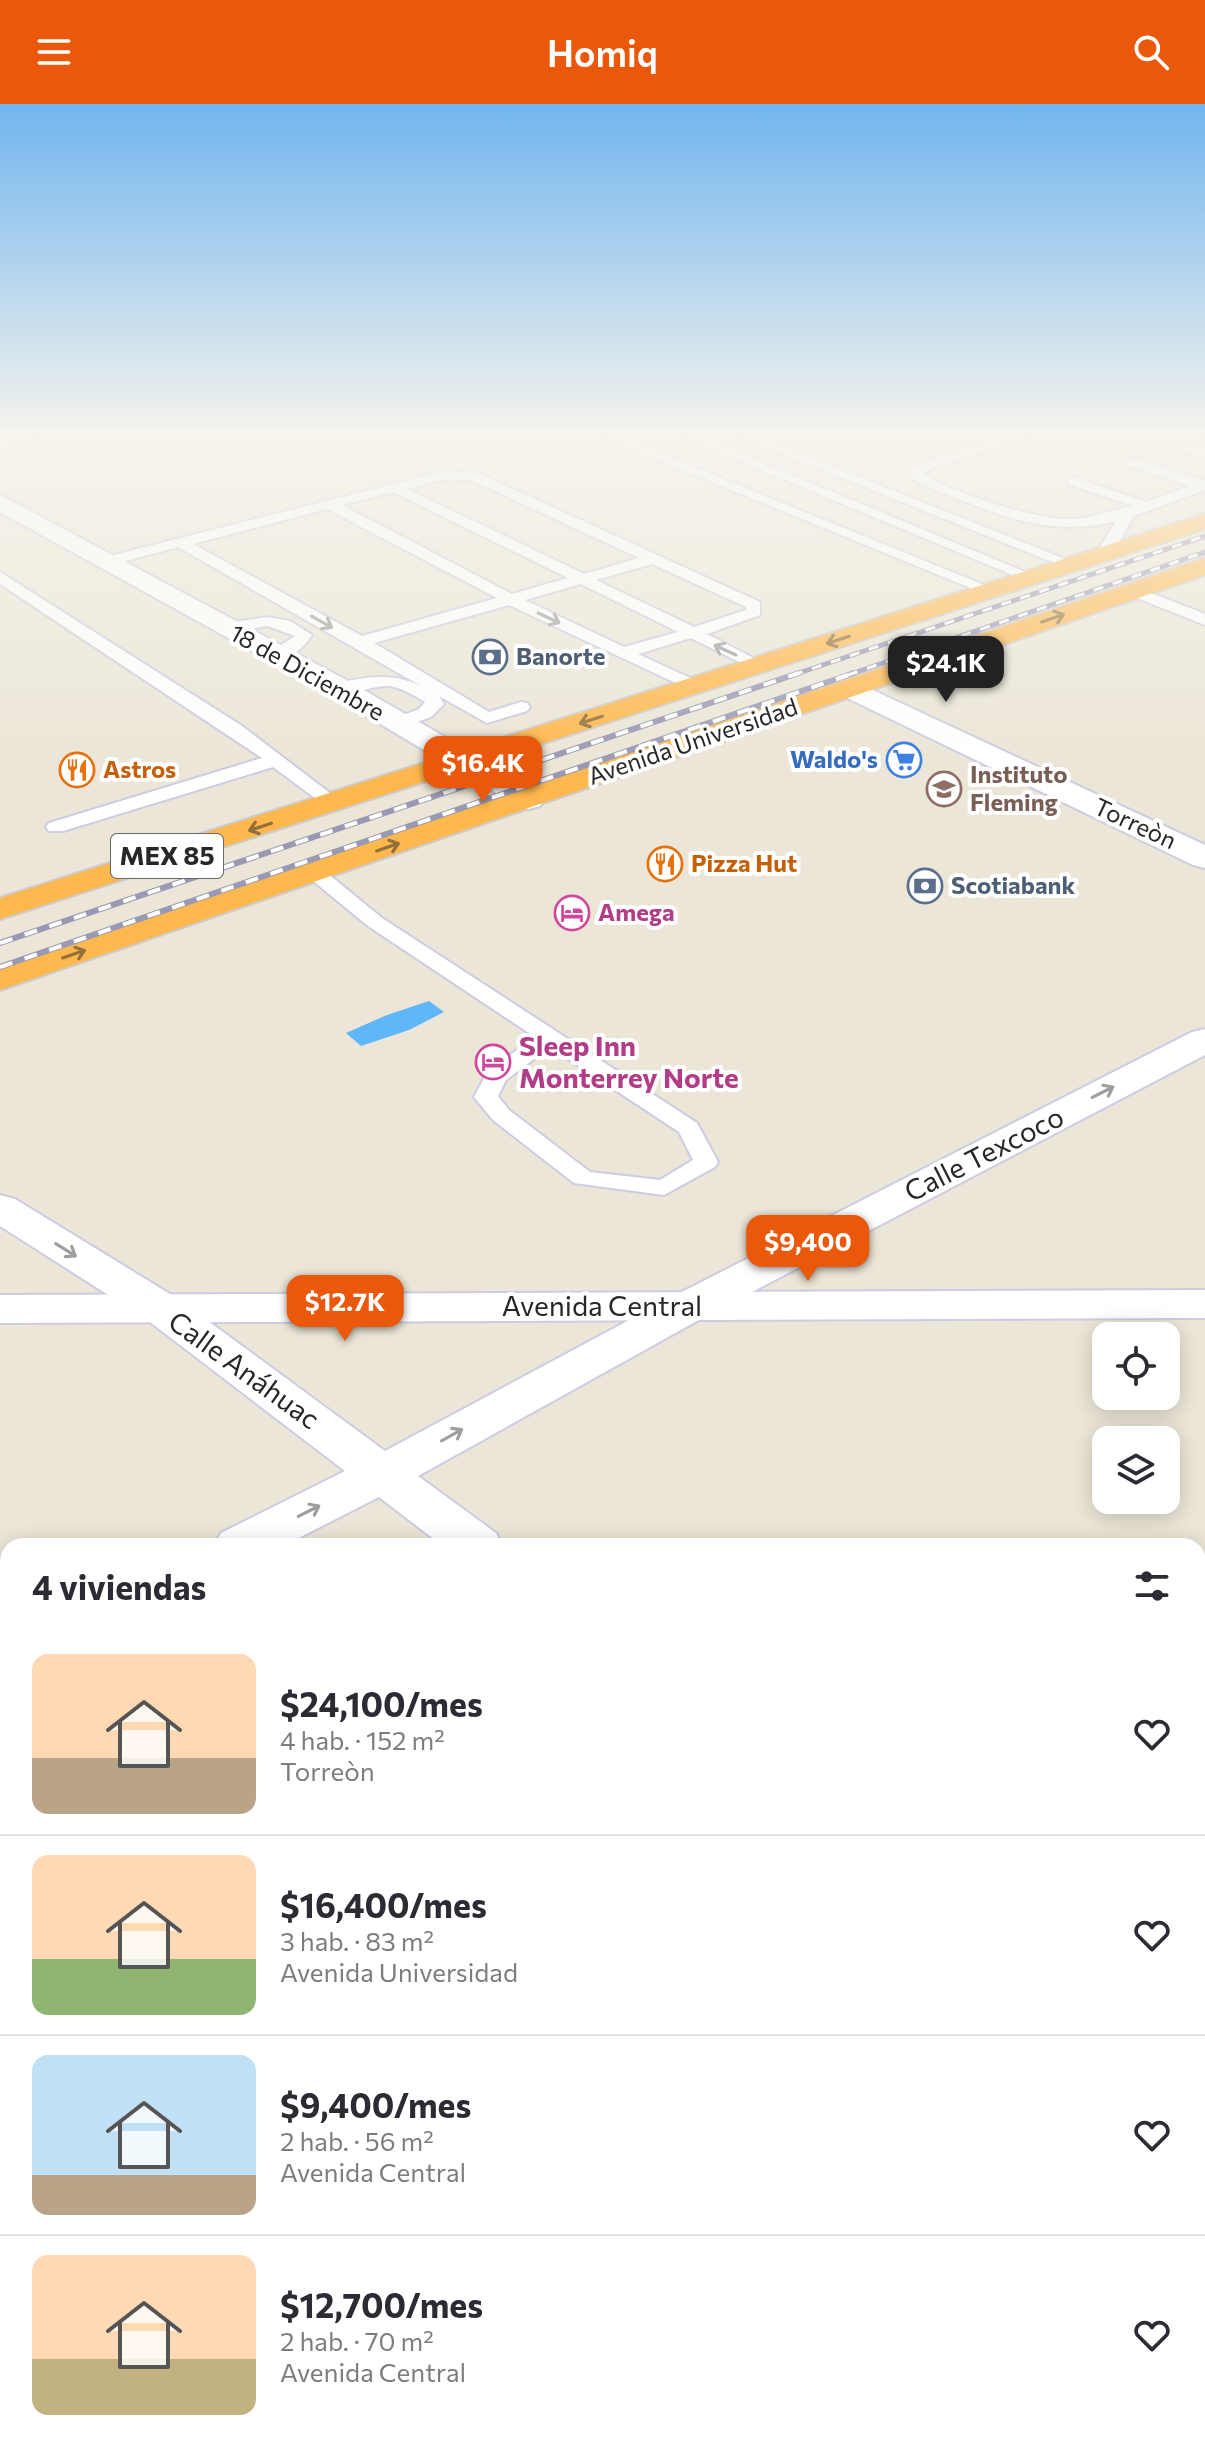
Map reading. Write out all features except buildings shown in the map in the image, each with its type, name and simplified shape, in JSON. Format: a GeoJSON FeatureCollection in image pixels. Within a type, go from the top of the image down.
{"type":"FeatureCollection","features":[{"type":"Feature","properties":{"kind":"highway","name":"Avenida Universidad"},"geometry":{"type":"LineString","coordinates":[[0,909],[1127,547]]}},
{"type":"Feature","properties":{"kind":"highway","name":"Avenida Universidad"},"geometry":{"type":"LineString","coordinates":[[0,979],[1205,566]]}},
{"type":"Feature","properties":{"kind":"street","name":"18 de Diciembre"},"geometry":{"type":"LineString","coordinates":[[81,547],[276,656],[340,688],[529,799]]}},
{"type":"Feature","properties":{"kind":"street","name":"Torreòn"},"geometry":{"type":"LineString","coordinates":[[849,688],[1205,858]]}},
{"type":"Feature","properties":{"kind":"street","name":"Calle Texcoco"},"geometry":{"type":"LineString","coordinates":[[255,1538],[384,1473],[690,1306],[1205,1040]]}},
{"type":"Feature","properties":{"kind":"street","name":"Calle Anáhuac"},"geometry":{"type":"LineString","coordinates":[[0,1208],[162,1309],[468,1538]]}},
{"type":"Feature","properties":{"kind":"street","name":"Avenida Central"},"geometry":{"type":"LineString","coordinates":[[0,1309],[1205,1304]]}},
{"type":"Feature","properties":{"kind":"lane"},"geometry":{"type":"LineString","coordinates":[[107,561],[167,547]]}},
{"type":"Feature","properties":{"kind":"lane"},"geometry":{"type":"LineString","coordinates":[[187,547],[360,642],[487,718],[521,707]]}},
{"type":"Feature","properties":{"kind":"lane"},"geometry":{"type":"LineString","coordinates":[[410,547],[510,599],[695,687]]}},
{"type":"Feature","properties":{"kind":"lane"},"geometry":{"type":"LineString","coordinates":[[513,547],[759,665]]}},
{"type":"Feature","properties":{"kind":"lane"},"geometry":{"type":"LineString","coordinates":[[622,653],[692,634],[754,612],[754,605],[626,547]]}},
{"type":"Feature","properties":{"kind":"lane"},"geometry":{"type":"LineString","coordinates":[[879,547],[991,591]]}},
{"type":"Feature","properties":{"kind":"lane"},"geometry":{"type":"LineString","coordinates":[[955,547],[1032,578]]}},
{"type":"Feature","properties":{"kind":"lane"},"geometry":{"type":"LineString","coordinates":[[1025,547],[1070,564]]}},
{"type":"Feature","properties":{"kind":"lane"},"geometry":{"type":"LineString","coordinates":[[1104,554],[1109,547]]}},
{"type":"Feature","properties":{"kind":"lane"},"geometry":{"type":"LineString","coordinates":[[360,642],[653,559]]}},
{"type":"Feature","properties":{"kind":"lane"},"geometry":{"type":"LineString","coordinates":[[0,577],[236,730],[334,803]]}},
{"type":"Feature","properties":{"kind":"lane"},"geometry":{"type":"LineString","coordinates":[[1133,591],[1205,620]]}},
{"type":"Feature","properties":{"kind":"lane"},"geometry":{"type":"LineString","coordinates":[[340,688],[364,682],[398,681],[432,699],[435,704],[430,710],[397,724]]}},
{"type":"Feature","properties":{"kind":"lane"},"geometry":{"type":"LineString","coordinates":[[56,827],[276,760]]}},
{"type":"Feature","properties":{"kind":"lane"},"geometry":{"type":"LineString","coordinates":[[314,872],[375,922],[550,1036],[689,1128],[706,1162],[664,1188],[583,1178],[501,1115],[486,1097],[496,1076],[550,1036]]}},
{"type":"Feature","properties":{"kind":"water"},"geometry":{"type":"Polygon","coordinates":[[[429,1001],[444,1012],[409,1030],[361,1046],[346,1033],[387,1015],[429,1001]]]}},
{"type":"Feature","properties":{"kind":"railway"},"geometry":{"type":"LineString","coordinates":[[793,675],[1174,547]]}},
{"type":"Feature","properties":{"kind":"railway"},"geometry":{"type":"LineString","coordinates":[[848,675],[1205,552]]}},
{"type":"Feature","properties":{"kind":"railway"},"geometry":{"type":"LineString","coordinates":[[0,943],[799,673]]}},
{"type":"Feature","properties":{"kind":"railway"},"geometry":{"type":"LineString","coordinates":[[0,967],[854,673]]}},
{"type":"Feature","properties":{"kind":"place","name":"Banorte"},"geometry":{"type":"Point","coordinates":[490,657]}},
{"type":"Feature","properties":{"kind":"place","name":"Waldo's"},"geometry":{"type":"Point","coordinates":[904,760]}},
{"type":"Feature","properties":{"kind":"place","name":"Astros"},"geometry":{"type":"Point","coordinates":[77,770]}},
{"type":"Feature","properties":{"kind":"place","name":"Instituto Fleming"},"geometry":{"type":"Point","coordinates":[944,789]}},
{"type":"Feature","properties":{"kind":"place","name":"Pizza Hut"},"geometry":{"type":"Point","coordinates":[665,864]}},
{"type":"Feature","properties":{"kind":"place","name":"Scotiabank"},"geometry":{"type":"Point","coordinates":[925,886]}},
{"type":"Feature","properties":{"kind":"place","name":"Amega"},"geometry":{"type":"Point","coordinates":[572,913]}},
{"type":"Feature","properties":{"kind":"place","name":"Sleep Inn Monterrey Norte"},"geometry":{"type":"Point","coordinates":[493,1062]}}]}
